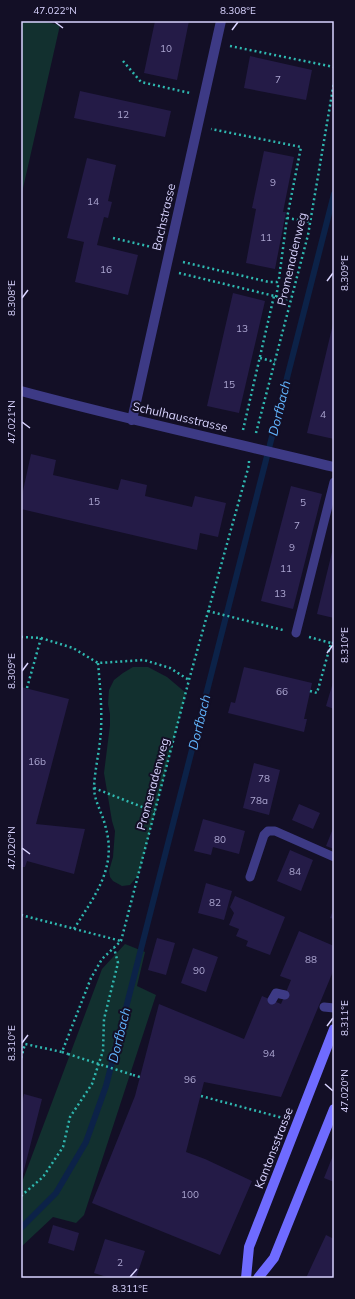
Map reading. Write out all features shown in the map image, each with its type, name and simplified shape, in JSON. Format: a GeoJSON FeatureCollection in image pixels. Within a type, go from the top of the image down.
{"type":"FeatureCollection","features":[{"type":"Feature","properties":{"kind":"main road","name":"Kantonsstrasse"},"geometry":{"type":"LineString","coordinates":[[246,1278],[249,1247],[334,1029]]}},
{"type":"Feature","properties":{"kind":"main road"},"geometry":{"type":"LineString","coordinates":[[258,1278],[274,1258],[334,1109]]}},
{"type":"Feature","properties":{"kind":"street","name":"Bachstrasse"},"geometry":{"type":"LineString","coordinates":[[132,420],[221,21]]}},
{"type":"Feature","properties":{"kind":"street","name":"Schulhausstrasse"},"geometry":{"type":"LineString","coordinates":[[21,391],[132,420],[334,467]]}},
{"type":"Feature","properties":{"kind":"lane"},"geometry":{"type":"LineString","coordinates":[[296,633],[334,482]]}},
{"type":"Feature","properties":{"kind":"lane"},"geometry":{"type":"LineString","coordinates":[[250,877],[264,835],[268,831],[275,831],[334,857]]}},
{"type":"Feature","properties":{"kind":"lane"},"geometry":{"type":"LineString","coordinates":[[272,1000],[276,993],[285,995]]}},
{"type":"Feature","properties":{"kind":"lane"},"geometry":{"type":"LineString","coordinates":[[324,1007],[334,1008]]}},
{"type":"Feature","properties":{"kind":"path"},"geometry":{"type":"LineString","coordinates":[[228,45],[334,67]]}},
{"type":"Feature","properties":{"kind":"path"},"geometry":{"type":"LineString","coordinates":[[123,61],[141,82],[196,94]]}},
{"type":"Feature","properties":{"kind":"path","name":"Promenadenweg"},"geometry":{"type":"LineString","coordinates":[[253,437],[258,426],[275,362],[310,222],[334,82]]}},
{"type":"Feature","properties":{"kind":"path"},"geometry":{"type":"LineString","coordinates":[[210,129],[301,147],[287,218],[279,279],[277,282],[278,286],[242,434]]}},
{"type":"Feature","properties":{"kind":"path"},"geometry":{"type":"LineString","coordinates":[[287,218],[310,222]]}},
{"type":"Feature","properties":{"kind":"path"},"geometry":{"type":"LineString","coordinates":[[113,238],[161,249]]}},
{"type":"Feature","properties":{"kind":"path"},"geometry":{"type":"LineString","coordinates":[[180,262],[269,282],[277,282]]}},
{"type":"Feature","properties":{"kind":"path"},"geometry":{"type":"LineString","coordinates":[[178,273],[291,300]]}},
{"type":"Feature","properties":{"kind":"path"},"geometry":{"type":"LineString","coordinates":[[260,358],[275,362]]}},
{"type":"Feature","properties":{"kind":"path","name":"Promenadenweg"},"geometry":{"type":"LineString","coordinates":[[121,941],[189,680],[249,464],[248,458]]}},
{"type":"Feature","properties":{"kind":"path"},"geometry":{"type":"LineString","coordinates":[[208,611],[243,619]]}},
{"type":"Feature","properties":{"kind":"path"},"geometry":{"type":"LineString","coordinates":[[21,637],[41,638],[73,648],[98,663],[144,660],[170,668],[189,680]]}},
{"type":"Feature","properties":{"kind":"path"},"geometry":{"type":"LineString","coordinates":[[27,688],[41,638]]}},
{"type":"Feature","properties":{"kind":"path"},"geometry":{"type":"LineString","coordinates":[[310,691],[317,693],[331,643],[334,643]]}},
{"type":"Feature","properties":{"kind":"path"},"geometry":{"type":"LineString","coordinates":[[74,929],[106,874],[109,854],[105,824],[96,803],[94,788],[101,731],[101,701],[98,663]]}},
{"type":"Feature","properties":{"kind":"path"},"geometry":{"type":"LineString","coordinates":[[94,788],[155,812]]}},
{"type":"Feature","properties":{"kind":"path"},"geometry":{"type":"LineString","coordinates":[[21,915],[121,941]]}},
{"type":"Feature","properties":{"kind":"path"},"geometry":{"type":"LineString","coordinates":[[62,1052],[91,978],[102,959],[121,941]]}},
{"type":"Feature","properties":{"kind":"path"},"geometry":{"type":"LineString","coordinates":[[21,1196],[43,1177],[63,1147],[70,1117],[92,1084],[103,1051],[104,1019],[118,963],[114,948]]}},
{"type":"Feature","properties":{"kind":"path"},"geometry":{"type":"LineString","coordinates":[[21,1058],[25,1044],[62,1052],[140,1077]]}},
{"type":"Feature","properties":{"kind":"path"},"geometry":{"type":"LineString","coordinates":[[201,1096],[298,1121]]}},
{"type":"Feature","properties":{"kind":"green space"},"geometry":{"type":"Polygon","coordinates":[[[21,21],[41,21],[60,25],[21,197],[21,21]]]}},
{"type":"Feature","properties":{"kind":"green space"},"geometry":{"type":"Polygon","coordinates":[[[133,667],[148,667],[167,677],[186,693],[139,874],[130,885],[122,886],[113,881],[110,877],[109,871],[113,857],[115,831],[104,773],[110,725],[108,704],[109,690],[114,680],[133,667]]]}},
{"type":"Feature","properties":{"kind":"green space"},"geometry":{"type":"Polygon","coordinates":[[[125,944],[145,952],[137,986],[156,995],[84,1215],[76,1223],[53,1217],[21,1247],[21,1185],[102,969],[125,944]]]}},
{"type":"Feature","properties":{"kind":"building"},"geometry":{"type":"Polygon","coordinates":[[[155,21],[189,21],[177,80],[144,73],[155,21]]]}},
{"type":"Feature","properties":{"kind":"building"},"geometry":{"type":"Polygon","coordinates":[[[250,56],[312,70],[306,100],[244,88],[250,56]]]}},
{"type":"Feature","properties":{"kind":"building"},"geometry":{"type":"Polygon","coordinates":[[[80,91],[171,111],[165,137],[74,118],[80,91]]]}},
{"type":"Feature","properties":{"kind":"building"},"geometry":{"type":"Polygon","coordinates":[[[264,151],[294,157],[283,212],[286,212],[275,269],[246,263],[256,209],[252,208],[264,151]]]}},
{"type":"Feature","properties":{"kind":"building"},"geometry":{"type":"Polygon","coordinates":[[[87,158],[116,165],[108,201],[112,202],[108,218],[104,217],[97,245],[138,255],[128,295],[75,282],[84,242],[67,238],[87,158]]]}},
{"type":"Feature","properties":{"kind":"building"},"geometry":{"type":"Polygon","coordinates":[[[233,293],[265,301],[239,413],[207,406],[233,293]]]}},
{"type":"Feature","properties":{"kind":"building"},"geometry":{"type":"Polygon","coordinates":[[[334,324],[334,439],[307,433],[334,324]]]}},
{"type":"Feature","properties":{"kind":"building"},"geometry":{"type":"Polygon","coordinates":[[[31,454],[56,460],[53,475],[118,490],[121,479],[147,485],[145,496],[192,507],[195,496],[226,503],[218,537],[200,533],[197,550],[21,509],[21,500],[31,454]]]}},
{"type":"Feature","properties":{"kind":"building"},"geometry":{"type":"Polygon","coordinates":[[[291,486],[322,494],[293,609],[261,601],[291,486]]]}},
{"type":"Feature","properties":{"kind":"building"},"geometry":{"type":"Polygon","coordinates":[[[334,548],[334,618],[317,614],[334,548]]]}},
{"type":"Feature","properties":{"kind":"building"},"geometry":{"type":"Polygon","coordinates":[[[244,667],[312,683],[304,719],[307,719],[304,732],[228,713],[231,702],[235,703],[244,667]]]}},
{"type":"Feature","properties":{"kind":"building"},"geometry":{"type":"Polygon","coordinates":[[[334,679],[334,709],[326,706],[334,679]]]}},
{"type":"Feature","properties":{"kind":"building"},"geometry":{"type":"Polygon","coordinates":[[[21,687],[69,699],[36,824],[85,829],[74,874],[27,861],[25,867],[21,867],[21,687]]]}},
{"type":"Feature","properties":{"kind":"building"},"geometry":{"type":"Polygon","coordinates":[[[254,763],[280,770],[269,815],[243,808],[254,763]]]}},
{"type":"Feature","properties":{"kind":"building"},"geometry":{"type":"Polygon","coordinates":[[[299,804],[320,813],[313,829],[292,820],[299,804]]]}},
{"type":"Feature","properties":{"kind":"building"},"geometry":{"type":"Polygon","coordinates":[[[203,819],[245,831],[239,854],[213,847],[211,855],[194,851],[203,819]]]}},
{"type":"Feature","properties":{"kind":"building"},"geometry":{"type":"Polygon","coordinates":[[[334,826],[334,849],[326,846],[334,826]]]}},
{"type":"Feature","properties":{"kind":"building"},"geometry":{"type":"Polygon","coordinates":[[[290,850],[313,860],[301,891],[277,881],[290,850]]]}},
{"type":"Feature","properties":{"kind":"building"},"geometry":{"type":"Polygon","coordinates":[[[206,883],[232,891],[224,920],[198,913],[206,883]]]}},
{"type":"Feature","properties":{"kind":"building"},"geometry":{"type":"Polygon","coordinates":[[[235,896],[285,917],[270,955],[246,946],[248,941],[236,936],[239,929],[229,925],[234,913],[230,907],[235,896]]]}},
{"type":"Feature","properties":{"kind":"building"},"geometry":{"type":"Polygon","coordinates":[[[334,908],[334,919],[330,918],[334,908]]]}},
{"type":"Feature","properties":{"kind":"building"},"geometry":{"type":"Polygon","coordinates":[[[299,931],[334,946],[334,969],[281,1097],[204,1082],[186,1152],[205,1159],[252,1181],[220,1255],[92,1203],[135,1096],[159,1004],[244,1039],[262,996],[281,1004],[291,980],[280,976],[299,931]]]}},
{"type":"Feature","properties":{"kind":"building"},"geometry":{"type":"Polygon","coordinates":[[[157,938],[175,943],[166,975],[148,970],[157,938]]]}},
{"type":"Feature","properties":{"kind":"building"},"geometry":{"type":"Polygon","coordinates":[[[193,948],[218,957],[206,992],[181,983],[193,948]]]}},
{"type":"Feature","properties":{"kind":"building"},"geometry":{"type":"Polygon","coordinates":[[[24,1094],[42,1099],[22,1178],[21,1107],[24,1094]]]}},
{"type":"Feature","properties":{"kind":"building"},"geometry":{"type":"Polygon","coordinates":[[[334,1153],[334,1182],[324,1178],[334,1153]]]}},
{"type":"Feature","properties":{"kind":"building"},"geometry":{"type":"Polygon","coordinates":[[[53,1225],[79,1233],[74,1251],[48,1243],[53,1225]]]}},
{"type":"Feature","properties":{"kind":"building"},"geometry":{"type":"Polygon","coordinates":[[[326,1235],[334,1239],[334,1278],[306,1278],[326,1235]]]}},
{"type":"Feature","properties":{"kind":"building"},"geometry":{"type":"Polygon","coordinates":[[[105,1239],[145,1251],[136,1278],[110,1278],[94,1273],[105,1239]]]}},
{"type":"Feature","properties":{"kind":"waterway","name":"Dorfbach"},"geometry":{"type":"LineString","coordinates":[[21,1228],[56,1193],[86,1142],[106,1086],[334,194]]}}]}
